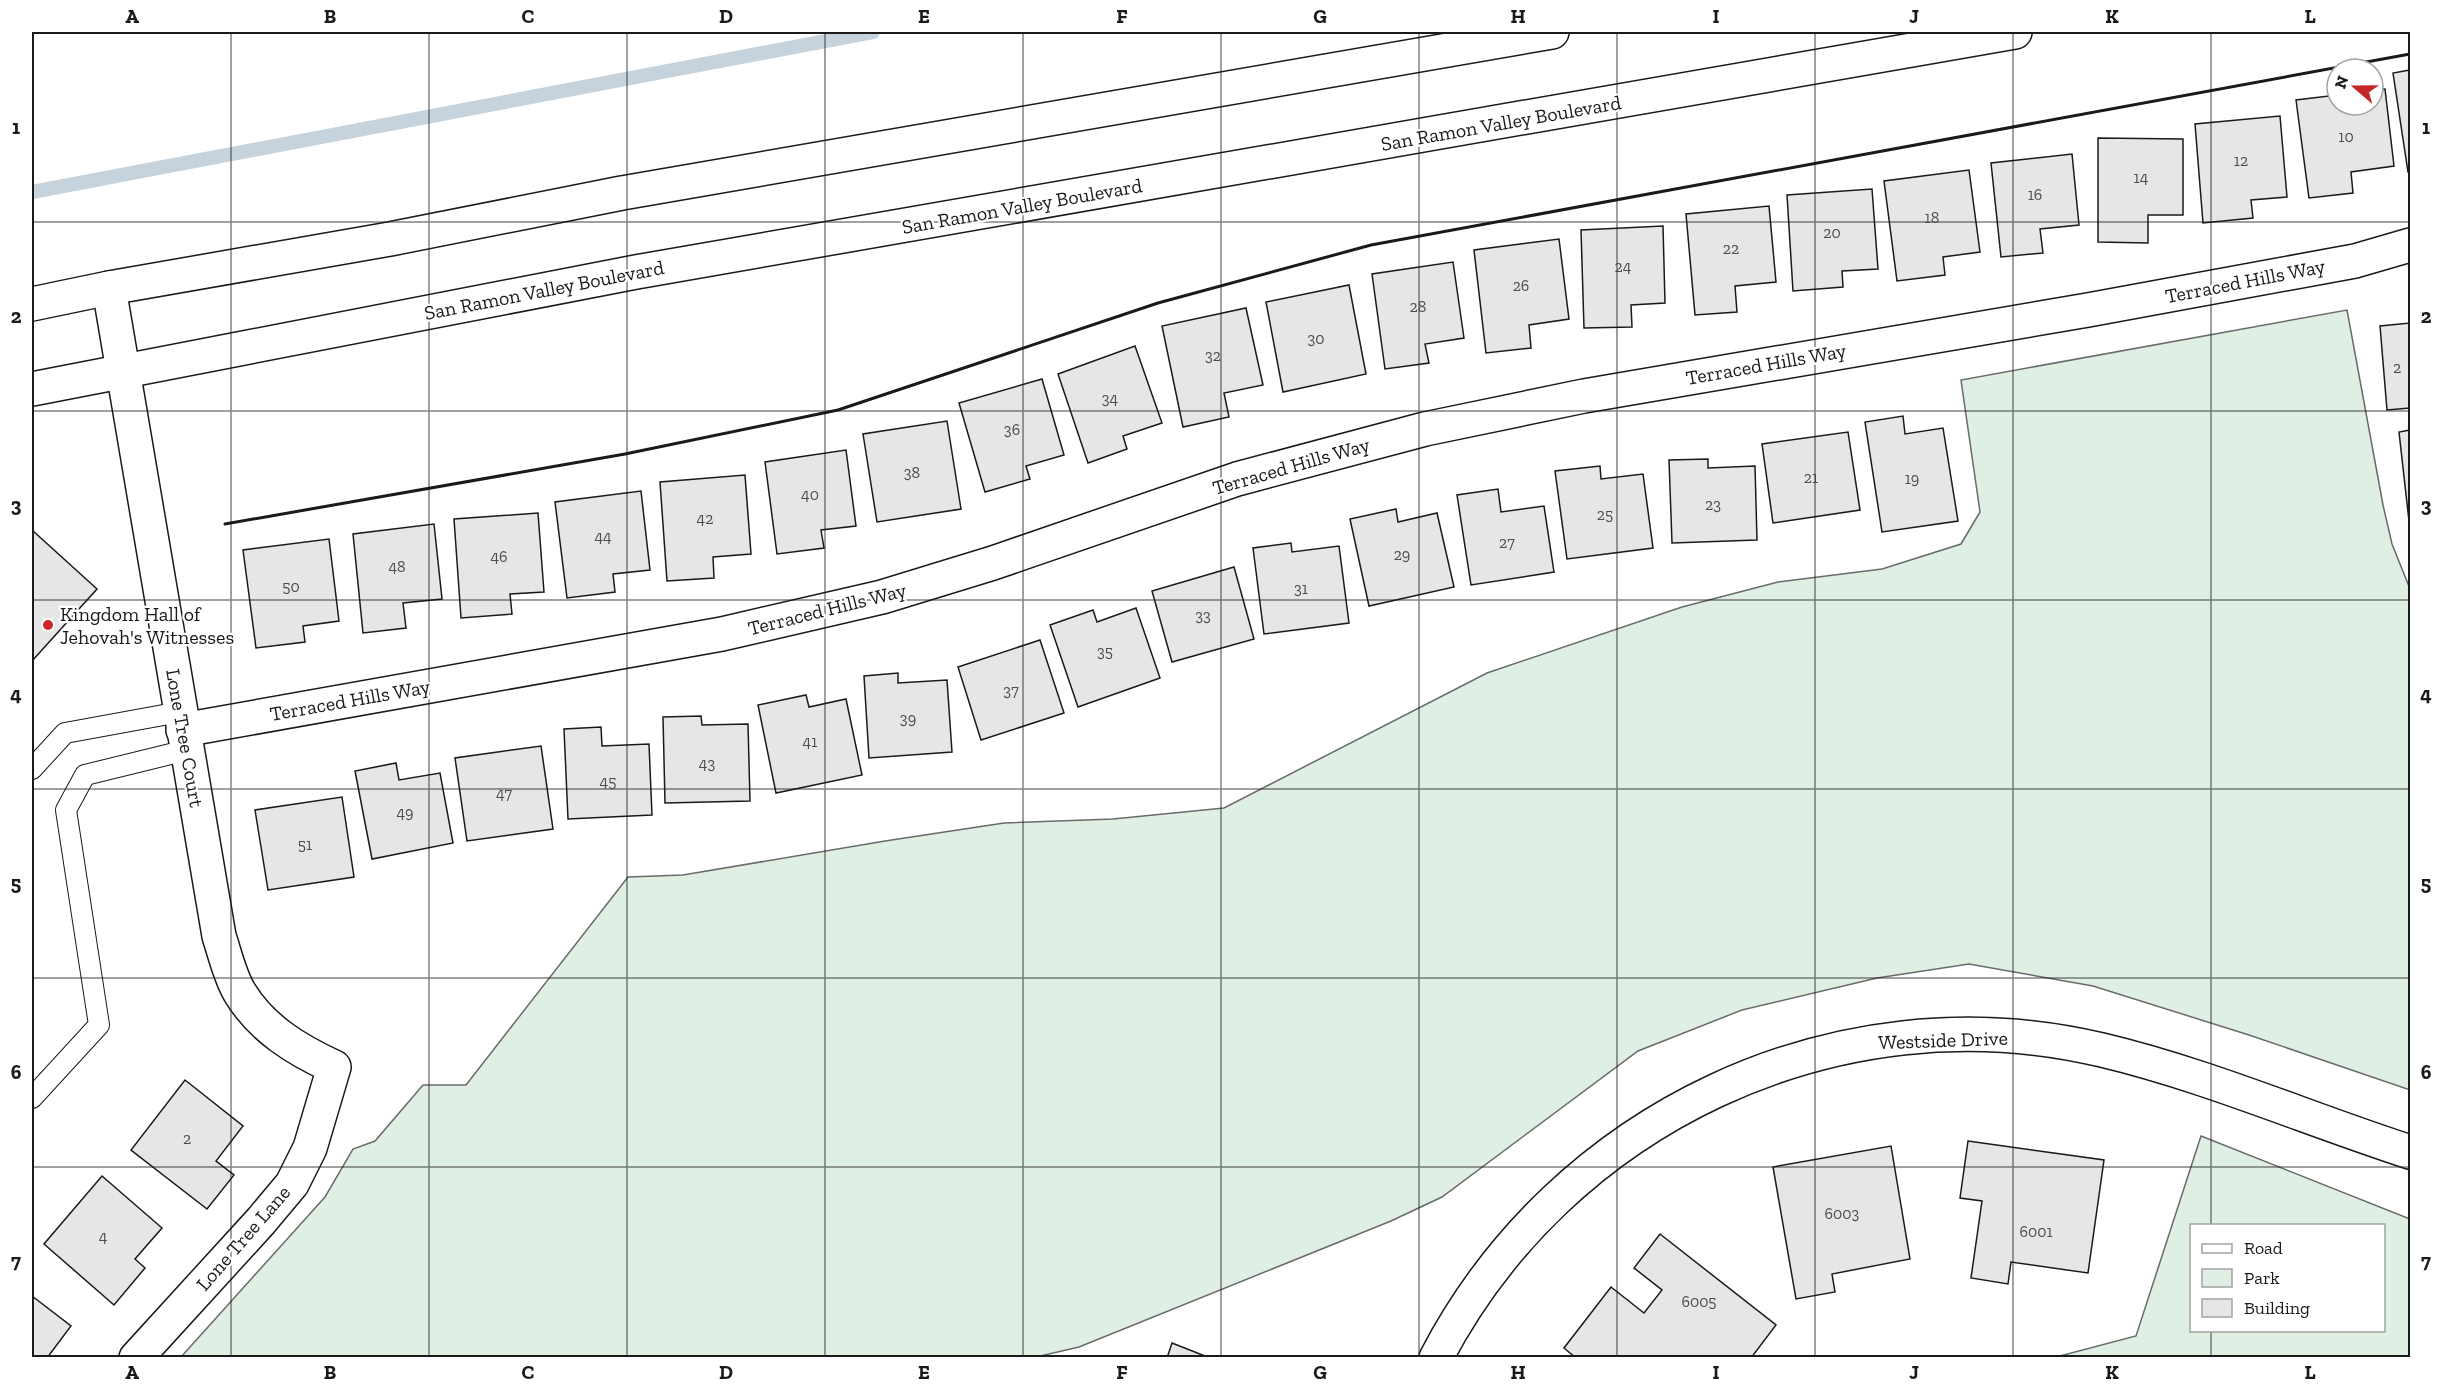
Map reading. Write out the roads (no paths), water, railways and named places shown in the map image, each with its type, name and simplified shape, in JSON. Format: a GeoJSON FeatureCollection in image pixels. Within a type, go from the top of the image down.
{"type":"FeatureCollection","features":[{"type":"Feature","properties":{"kind":"street"},"geometry":{"type":"LineString","coordinates":[[32,304],[109,288],[390,239],[634,190],[1552,32]]}},
{"type":"Feature","properties":{"kind":"street","name":"San Ramon Valley Boulevard"},"geometry":{"type":"LineString","coordinates":[[32,389],[648,270],[1503,123],[2015,32]]}},
{"type":"Feature","properties":{"kind":"street","name":"Terraced Hills Way"},"geometry":{"type":"LineString","coordinates":[[184,731],[722,634],[801,617],[882,597],[993,563],[1237,479],[1425,429],[1584,396],[2088,310],[2355,261],[2410,245]]}},
{"type":"Feature","properties":{"kind":"street","name":"Lone Tree Court"},"geometry":{"type":"LineString","coordinates":[[109,288],[219,936],[239,993],[269,1029],[303,1053],[334,1067]]}},
{"type":"Feature","properties":{"kind":"street","name":"Westside Drive"},"geometry":{"type":"LineString","coordinates":[[1436,1358],[1467,1302],[1508,1249],[1538,1215],[1615,1149],[1662,1119],[1708,1094],[1770,1068],[1826,1051],[1915,1037],[1959,1036],[2007,1036],[2101,1050],[2163,1067],[2410,1152]]}},
{"type":"Feature","properties":{"kind":"street","name":"Lone Tree Lane"},"geometry":{"type":"LineString","coordinates":[[136,1358],[292,1184],[310,1148],[334,1067]]}},
{"type":"Feature","properties":{"kind":"lane"},"geometry":{"type":"LineString","coordinates":[[32,769],[65,733],[134,721],[184,731]]}},
{"type":"Feature","properties":{"kind":"lane"},"geometry":{"type":"LineString","coordinates":[[32,1098],[99,1025],[66,810],[85,775],[136,763],[184,731]]}},
{"type":"Feature","properties":{"kind":"waterway"},"geometry":{"type":"LineString","coordinates":[[32,192],[873,32]]}},
{"type":"Feature","properties":{"kind":"place","name":"Kingdom Hall of Jehovah's Witnesses"},"geometry":{"type":"Point","coordinates":[48,625]}}]}
